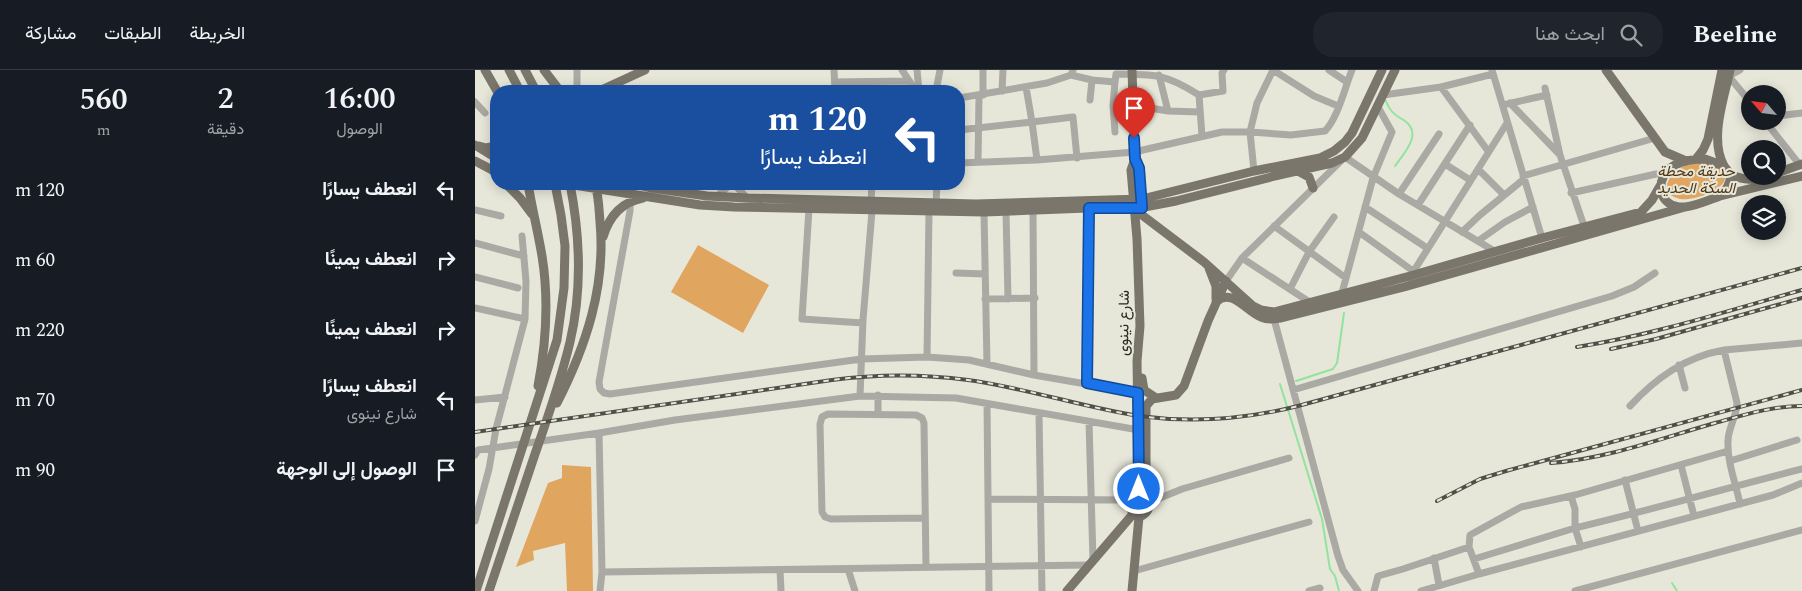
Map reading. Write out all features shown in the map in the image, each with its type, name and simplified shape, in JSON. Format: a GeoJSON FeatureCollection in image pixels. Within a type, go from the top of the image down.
{"type":"FeatureCollection","features":[{"type":"Feature","properties":{"kind":"main road"},"geometry":{"type":"LineString","coordinates":[[485,70],[494,85]]}},
{"type":"Feature","properties":{"kind":"main road"},"geometry":{"type":"LineString","coordinates":[[509,70],[517,85]]}},
{"type":"Feature","properties":{"kind":"main road"},"geometry":{"type":"LineString","coordinates":[[525,70],[533,85]]}},
{"type":"Feature","properties":{"kind":"main road"},"geometry":{"type":"LineString","coordinates":[[544,70],[555,85]]}},
{"type":"Feature","properties":{"kind":"main road"},"geometry":{"type":"LineString","coordinates":[[612,85],[645,70]]}},
{"type":"Feature","properties":{"kind":"main road"},"geometry":{"type":"LineString","coordinates":[[614,190],[649,198],[700,205],[871,201],[976,204],[1138,204],[1158,196],[1198,191],[1253,171],[1320,158],[1333,151],[1345,142],[1352,133],[1381,70]]}},
{"type":"Feature","properties":{"kind":"main road"},"geometry":{"type":"LineString","coordinates":[[668,190],[717,196],[747,203],[809,209],[872,211],[1006,212],[1138,204],[1332,163],[1345,157],[1362,138],[1395,70]]}},
{"type":"Feature","properties":{"kind":"main road"},"geometry":{"type":"LineString","coordinates":[[1606,70],[1665,152],[1686,161]]}},
{"type":"Feature","properties":{"kind":"main road"},"geometry":{"type":"LineString","coordinates":[[1696,159],[1708,139],[1726,71]]}},
{"type":"Feature","properties":{"kind":"main road"},"geometry":{"type":"LineString","coordinates":[[1726,71],[1716,142],[1718,154],[1724,166],[1731,175],[1741,178]]}},
{"type":"Feature","properties":{"kind":"main road","name":"شارع نينوى"},"geometry":{"type":"LineString","coordinates":[[1132,72],[1135,156],[1131,170],[1138,204]]}},
{"type":"Feature","properties":{"kind":"main road"},"geometry":{"type":"LineString","coordinates":[[475,145],[490,147]]}},
{"type":"Feature","properties":{"kind":"main road"},"geometry":{"type":"LineString","coordinates":[[475,145],[490,154]]}},
{"type":"Feature","properties":{"kind":"main road"},"geometry":{"type":"LineString","coordinates":[[1665,152],[1666,173]]}},
{"type":"Feature","properties":{"kind":"main road","name":"شارع نينوى"},"geometry":{"type":"LineString","coordinates":[[1135,156],[1139,165],[1141,180],[1138,204],[1139,353],[1137,361],[1143,490]]}},
{"type":"Feature","properties":{"kind":"main road"},"geometry":{"type":"LineString","coordinates":[[1138,204],[1260,313],[1278,312],[1584,226],[1641,212],[1652,200],[1666,173],[1674,166],[1686,161],[1705,159],[1724,166]]}},
{"type":"Feature","properties":{"kind":"main road"},"geometry":{"type":"LineString","coordinates":[[475,160],[490,169]]}},
{"type":"Feature","properties":{"kind":"main road"},"geometry":{"type":"LineString","coordinates":[[1786,170],[1801,165]]}},
{"type":"Feature","properties":{"kind":"main road"},"geometry":{"type":"LineString","coordinates":[[1298,170],[1309,177],[1313,188]]}},
{"type":"Feature","properties":{"kind":"main road"},"geometry":{"type":"LineString","coordinates":[[1719,196],[1728,188],[1731,175]]}},
{"type":"Feature","properties":{"kind":"main road"},"geometry":{"type":"LineString","coordinates":[[1216,302],[1221,297],[1232,297],[1274,319],[1404,287],[1719,196],[1802,176]]}},
{"type":"Feature","properties":{"kind":"main road"},"geometry":{"type":"LineString","coordinates":[[1141,180],[1150,191],[1158,196]]}},
{"type":"Feature","properties":{"kind":"main road"},"geometry":{"type":"LineString","coordinates":[[1660,186],[1662,197],[1666,201],[1685,207]]}},
{"type":"Feature","properties":{"kind":"main road"},"geometry":{"type":"LineString","coordinates":[[512,190],[525,204],[535,219]]}},
{"type":"Feature","properties":{"kind":"main road"},"geometry":{"type":"LineString","coordinates":[[529,190],[544,273],[545,328],[541,370],[532,418]]}},
{"type":"Feature","properties":{"kind":"main road"},"geometry":{"type":"LineString","coordinates":[[477,591],[553,355],[562,307],[565,272],[565,246],[555,190]]}},
{"type":"Feature","properties":{"kind":"main road"},"geometry":{"type":"LineString","coordinates":[[545,437],[570,341],[575,311],[577,242],[573,190]]}},
{"type":"Feature","properties":{"kind":"main road"},"geometry":{"type":"LineString","coordinates":[[489,591],[545,437],[588,331],[598,286],[602,242],[596,190]]}},
{"type":"Feature","properties":{"kind":"main road"},"geometry":{"type":"LineString","coordinates":[[602,242],[611,219],[619,209],[629,202],[649,198]]}},
{"type":"Feature","properties":{"kind":"main road"},"geometry":{"type":"LineString","coordinates":[[1204,262],[1215,281],[1216,302]]}},
{"type":"Feature","properties":{"kind":"main road"},"geometry":{"type":"LineString","coordinates":[[1143,490],[1145,409],[1150,400],[1175,395],[1184,386],[1226,281]]}},
{"type":"Feature","properties":{"kind":"main road"},"geometry":{"type":"LineString","coordinates":[[1139,353],[1143,386],[1146,393],[1156,398]]}},
{"type":"Feature","properties":{"kind":"main road"},"geometry":{"type":"LineString","coordinates":[[1132,591],[1136,516],[1131,500],[1133,493],[1143,490]]}},
{"type":"Feature","properties":{"kind":"main road"},"geometry":{"type":"LineString","coordinates":[[1067,591],[1136,516],[1147,513],[1149,495],[1143,490]]}},
{"type":"Feature","properties":{"kind":"street"},"geometry":{"type":"LineString","coordinates":[[577,70],[577,85]]}},
{"type":"Feature","properties":{"kind":"street"},"geometry":{"type":"LineString","coordinates":[[834,70],[835,82],[909,81]]}},
{"type":"Feature","properties":{"kind":"street"},"geometry":{"type":"LineString","coordinates":[[902,70],[912,85]]}},
{"type":"Feature","properties":{"kind":"street"},"geometry":{"type":"LineString","coordinates":[[917,70],[917,85]]}},
{"type":"Feature","properties":{"kind":"street"},"geometry":{"type":"LineString","coordinates":[[937,85],[940,70]]}},
{"type":"Feature","properties":{"kind":"street"},"geometry":{"type":"LineString","coordinates":[[978,162],[978,128],[983,70]]}},
{"type":"Feature","properties":{"kind":"street"},"geometry":{"type":"LineString","coordinates":[[1002,91],[1003,70]]}},
{"type":"Feature","properties":{"kind":"street"},"geometry":{"type":"LineString","coordinates":[[1115,132],[1113,105],[1116,74],[1132,72],[1159,75],[1180,83],[1199,94],[1223,91],[1222,73],[1224,70]]}},
{"type":"Feature","properties":{"kind":"street"},"geometry":{"type":"LineString","coordinates":[[1253,171],[1250,132],[1257,103],[1273,70],[1314,96],[1339,106]]}},
{"type":"Feature","properties":{"kind":"street"},"geometry":{"type":"LineString","coordinates":[[1329,70],[1347,82]]}},
{"type":"Feature","properties":{"kind":"street"},"geometry":{"type":"LineString","coordinates":[[965,162],[1135,156],[1222,132],[1291,135],[1325,131],[1329,127],[1339,106],[1352,70]]}},
{"type":"Feature","properties":{"kind":"street"},"geometry":{"type":"LineString","coordinates":[[1726,71],[1740,70]]}},
{"type":"Feature","properties":{"kind":"street"},"geometry":{"type":"LineString","coordinates":[[1726,71],[1741,90]]}},
{"type":"Feature","properties":{"kind":"street"},"geometry":{"type":"LineString","coordinates":[[1383,96],[1441,87],[1493,72],[1506,104],[1507,123],[1542,238]]}},
{"type":"Feature","properties":{"kind":"street"},"geometry":{"type":"LineString","coordinates":[[965,97],[1047,83],[1072,73],[1092,80],[1115,82]]}},
{"type":"Feature","properties":{"kind":"street"},"geometry":{"type":"LineString","coordinates":[[1159,75],[1169,111]]}},
{"type":"Feature","properties":{"kind":"street"},"geometry":{"type":"LineString","coordinates":[[1090,100],[1092,80]]}},
{"type":"Feature","properties":{"kind":"street"},"geometry":{"type":"LineString","coordinates":[[1026,87],[1037,160]]}},
{"type":"Feature","properties":{"kind":"street"},"geometry":{"type":"LineString","coordinates":[[1441,87],[1489,151]]}},
{"type":"Feature","properties":{"kind":"street"},"geometry":{"type":"LineString","coordinates":[[1506,104],[1546,91],[1560,155],[1571,193],[1584,226]]}},
{"type":"Feature","properties":{"kind":"street"},"geometry":{"type":"LineString","coordinates":[[1199,94],[1202,136]]}},
{"type":"Feature","properties":{"kind":"street"},"geometry":{"type":"LineString","coordinates":[[475,102],[485,113]]}},
{"type":"Feature","properties":{"kind":"street"},"geometry":{"type":"LineString","coordinates":[[1506,104],[1560,155]]}},
{"type":"Feature","properties":{"kind":"street"},"geometry":{"type":"LineString","coordinates":[[1113,105],[1200,112]]}},
{"type":"Feature","properties":{"kind":"street"},"geometry":{"type":"LineString","coordinates":[[1342,293],[1373,178],[1392,132],[1378,107]]}},
{"type":"Feature","properties":{"kind":"street"},"geometry":{"type":"LineString","coordinates":[[1786,115],[1802,113]]}},
{"type":"Feature","properties":{"kind":"street"},"geometry":{"type":"LineString","coordinates":[[965,129],[1073,117],[1077,158]]}},
{"type":"Feature","properties":{"kind":"street"},"geometry":{"type":"LineString","coordinates":[[1404,287],[1507,123]]}},
{"type":"Feature","properties":{"kind":"street"},"geometry":{"type":"LineString","coordinates":[[1418,205],[1470,125]]}},
{"type":"Feature","properties":{"kind":"street"},"geometry":{"type":"LineString","coordinates":[[1772,130],[1801,165]]}},
{"type":"Feature","properties":{"kind":"street"},"geometry":{"type":"LineString","coordinates":[[1399,194],[1439,134]]}},
{"type":"Feature","properties":{"kind":"street"},"geometry":{"type":"LineString","coordinates":[[1462,232],[1524,177],[1655,138]]}},
{"type":"Feature","properties":{"kind":"street"},"geometry":{"type":"LineString","coordinates":[[1226,281],[1242,258],[1345,157],[1373,178],[1496,252]]}},
{"type":"Feature","properties":{"kind":"street"},"geometry":{"type":"LineString","coordinates":[[1445,164],[1470,180]]}},
{"type":"Feature","properties":{"kind":"street"},"geometry":{"type":"LineString","coordinates":[[1478,169],[1504,195]]}},
{"type":"Feature","properties":{"kind":"street"},"geometry":{"type":"LineString","coordinates":[[1571,193],[1666,173]]}},
{"type":"Feature","properties":{"kind":"street"},"geometry":{"type":"LineString","coordinates":[[717,196],[725,190]]}},
{"type":"Feature","properties":{"kind":"street"},"geometry":{"type":"LineString","coordinates":[[737,190],[747,203]]}},
{"type":"Feature","properties":{"kind":"street"},"geometry":{"type":"LineString","coordinates":[[871,201],[872,190]]}},
{"type":"Feature","properties":{"kind":"street"},"geometry":{"type":"LineString","coordinates":[[936,203],[937,190]]}},
{"type":"Feature","properties":{"kind":"street"},"geometry":{"type":"LineString","coordinates":[[629,202],[630,211],[599,382],[601,392],[610,394],[861,360],[927,358],[969,360],[1034,375],[1138,393]]}},
{"type":"Feature","properties":{"kind":"street"},"geometry":{"type":"LineString","coordinates":[[1365,207],[1427,248]]}},
{"type":"Feature","properties":{"kind":"street"},"geometry":{"type":"LineString","coordinates":[[1478,241],[1505,222],[1533,207]]}},
{"type":"Feature","properties":{"kind":"street"},"geometry":{"type":"LineString","coordinates":[[1087,383],[1089,208]]}},
{"type":"Feature","properties":{"kind":"street"},"geometry":{"type":"LineString","coordinates":[[809,209],[802,319],[863,323]]}},
{"type":"Feature","properties":{"kind":"street"},"geometry":{"type":"LineString","coordinates":[[475,210],[501,216]]}},
{"type":"Feature","properties":{"kind":"street"},"geometry":{"type":"LineString","coordinates":[[1033,210],[1034,375]]}},
{"type":"Feature","properties":{"kind":"street"},"geometry":{"type":"LineString","coordinates":[[860,395],[863,323],[872,211]]}},
{"type":"Feature","properties":{"kind":"street"},"geometry":{"type":"LineString","coordinates":[[927,358],[929,212]]}},
{"type":"Feature","properties":{"kind":"street"},"geometry":{"type":"LineString","coordinates":[[984,212],[987,364]]}},
{"type":"Feature","properties":{"kind":"street"},"geometry":{"type":"LineString","coordinates":[[1006,212],[1008,299]]}},
{"type":"Feature","properties":{"kind":"street"},"geometry":{"type":"LineString","coordinates":[[1290,289],[1309,252],[1333,218]]}},
{"type":"Feature","properties":{"kind":"street"},"geometry":{"type":"LineString","coordinates":[[1274,226],[1346,278]]}},
{"type":"Feature","properties":{"kind":"street"},"geometry":{"type":"LineString","coordinates":[[1359,232],[1412,274]]}},
{"type":"Feature","properties":{"kind":"street"},"geometry":{"type":"LineString","coordinates":[[475,521],[525,318],[526,281],[522,236]]}},
{"type":"Feature","properties":{"kind":"street"},"geometry":{"type":"LineString","coordinates":[[475,243],[524,256]]}},
{"type":"Feature","properties":{"kind":"street"},"geometry":{"type":"LineString","coordinates":[[1242,258],[1311,303]]}},
{"type":"Feature","properties":{"kind":"street"},"geometry":{"type":"LineString","coordinates":[[956,273],[985,274]]}},
{"type":"Feature","properties":{"kind":"street"},"geometry":{"type":"LineString","coordinates":[[1293,390],[1612,296],[1634,287],[1655,273]]}},
{"type":"Feature","properties":{"kind":"street"},"geometry":{"type":"LineString","coordinates":[[475,277],[518,288]]}},
{"type":"Feature","properties":{"kind":"street"},"geometry":{"type":"LineString","coordinates":[[985,299],[1035,298]]}},
{"type":"Feature","properties":{"kind":"street"},"geometry":{"type":"LineString","coordinates":[[475,308],[525,318]]}},
{"type":"Feature","properties":{"kind":"street"},"geometry":{"type":"LineString","coordinates":[[1274,319],[1343,570],[1358,591]]}},
{"type":"Feature","properties":{"kind":"street"},"geometry":{"type":"LineString","coordinates":[[1630,406],[1659,378],[1679,365],[1697,357],[1724,350],[1802,343]]}},
{"type":"Feature","properties":{"kind":"street"},"geometry":{"type":"LineString","coordinates":[[1724,350],[1737,403],[1737,412],[1728,436],[1728,451],[1740,504]]}},
{"type":"Feature","properties":{"kind":"street"},"geometry":{"type":"LineString","coordinates":[[1679,365],[1685,388]]}},
{"type":"Feature","properties":{"kind":"street"},"geometry":{"type":"LineString","coordinates":[[475,455],[478,450],[545,437],[599,434],[675,420],[860,395],[956,398],[1139,430]]}},
{"type":"Feature","properties":{"kind":"street"},"geometry":{"type":"LineString","coordinates":[[878,395],[878,414]]}},
{"type":"Feature","properties":{"kind":"street"},"geometry":{"type":"LineString","coordinates":[[475,400],[505,397]]}},
{"type":"Feature","properties":{"kind":"street"},"geometry":{"type":"LineString","coordinates":[[987,404],[989,591]]}},
{"type":"Feature","properties":{"kind":"street"},"geometry":{"type":"LineString","coordinates":[[1039,413],[1042,591]]}},
{"type":"Feature","properties":{"kind":"street"},"geometry":{"type":"LineString","coordinates":[[925,518],[831,519],[825,517],[823,514],[821,419],[824,415],[915,415],[920,416],[923,420],[927,567]]}},
{"type":"Feature","properties":{"kind":"street"},"geometry":{"type":"LineString","coordinates":[[602,572],[1091,563],[1089,422]]}},
{"type":"Feature","properties":{"kind":"street"},"geometry":{"type":"LineString","coordinates":[[599,434],[602,572],[600,591]]}},
{"type":"Feature","properties":{"kind":"street"},"geometry":{"type":"LineString","coordinates":[[1730,460],[1797,440]]}},
{"type":"Feature","properties":{"kind":"street"},"geometry":{"type":"LineString","coordinates":[[1479,574],[1469,546],[1469,539],[1473,533],[1521,507],[1571,496],[1728,451]]}},
{"type":"Feature","properties":{"kind":"street"},"geometry":{"type":"LineString","coordinates":[[1149,503],[1183,490],[1289,458]]}},
{"type":"Feature","properties":{"kind":"street"},"geometry":{"type":"LineString","coordinates":[[1681,465],[1694,516]]}},
{"type":"Feature","properties":{"kind":"street"},"geometry":{"type":"LineString","coordinates":[[1474,559],[1575,528],[1690,500],[1736,485],[1802,469]]}},
{"type":"Feature","properties":{"kind":"street"},"geometry":{"type":"LineString","coordinates":[[1625,480],[1638,531]]}},
{"type":"Feature","properties":{"kind":"street"},"geometry":{"type":"LineString","coordinates":[[1421,591],[1773,495],[1802,483]]}},
{"type":"Feature","properties":{"kind":"street"},"geometry":{"type":"LineString","coordinates":[[1571,496],[1575,509],[1575,528],[1581,546]]}},
{"type":"Feature","properties":{"kind":"street"},"geometry":{"type":"LineString","coordinates":[[989,499],[1091,498],[1131,500]]}},
{"type":"Feature","properties":{"kind":"street"},"geometry":{"type":"LineString","coordinates":[[1134,571],[1309,522]]}},
{"type":"Feature","properties":{"kind":"street"},"geometry":{"type":"LineString","coordinates":[[1575,591],[1802,530]]}},
{"type":"Feature","properties":{"kind":"street"},"geometry":{"type":"LineString","coordinates":[[1374,591],[1378,576],[1469,546]]}},
{"type":"Feature","properties":{"kind":"street"},"geometry":{"type":"LineString","coordinates":[[1434,558],[1439,586]]}},
{"type":"Feature","properties":{"kind":"street"},"geometry":{"type":"LineString","coordinates":[[848,568],[855,591]]}},
{"type":"Feature","properties":{"kind":"street"},"geometry":{"type":"LineString","coordinates":[[780,570],[781,591]]}},
{"type":"Feature","properties":{"kind":"street"},"geometry":{"type":"LineString","coordinates":[[1309,591],[1320,588]]}},
{"type":"Feature","properties":{"kind":"green space","name":"حديقة محطة السكة الحديد"},"geometry":{"type":"Polygon","coordinates":[[[1706,162],[1721,168],[1726,175],[1725,181],[1721,186],[1700,197],[1680,199],[1669,194],[1667,184],[1678,169],[1693,163],[1706,162]]]}},
{"type":"Feature","properties":{"kind":"green space"},"geometry":{"type":"Polygon","coordinates":[[[698,245],[769,285],[743,333],[671,292],[698,245]]]}},
{"type":"Feature","properties":{"kind":"green space"},"geometry":{"type":"Polygon","coordinates":[[[562,465],[591,467],[593,591],[567,591],[565,543],[533,551],[534,560],[516,567],[548,483],[562,478],[562,465]]]}},
{"type":"Feature","properties":{"kind":"waterway"},"geometry":{"type":"LineString","coordinates":[[1386,101],[1391,111],[1405,121],[1410,126],[1412,132],[1410,144],[1395,166]]}},
{"type":"Feature","properties":{"kind":"waterway"},"geometry":{"type":"LineString","coordinates":[[1296,381],[1333,369],[1337,363],[1344,313]]}},
{"type":"Feature","properties":{"kind":"waterway"},"geometry":{"type":"LineString","coordinates":[[1280,384],[1322,519],[1330,569],[1335,576],[1339,591]]}},
{"type":"Feature","properties":{"kind":"waterway"},"geometry":{"type":"LineString","coordinates":[[1672,583],[1677,591]]}},
{"type":"Feature","properties":{"kind":"railway"},"geometry":{"type":"LineString","coordinates":[[475,432],[832,380],[883,376],[934,377],[990,383],[1139,416],[1179,419],[1239,417],[1298,406],[1802,268]]}},
{"type":"Feature","properties":{"kind":"railway"},"geometry":{"type":"LineString","coordinates":[[1577,347],[1662,329],[1802,290]]}},
{"type":"Feature","properties":{"kind":"railway"},"geometry":{"type":"LineString","coordinates":[[1611,349],[1656,339],[1802,298]]}},
{"type":"Feature","properties":{"kind":"railway"},"geometry":{"type":"LineString","coordinates":[[1437,501],[1480,479],[1506,471],[1802,390]]}},
{"type":"Feature","properties":{"kind":"railway"},"geometry":{"type":"LineString","coordinates":[[1551,463],[1614,453],[1758,412],[1802,406]]}},
{"type":"Feature","properties":{"kind":"route"},"geometry":{"type":"LineString","coordinates":[[1134,138],[1135,159],[1138,163],[1141,180],[1142,208],[1089,208],[1087,383],[1138,393],[1139,489]]}}]}
